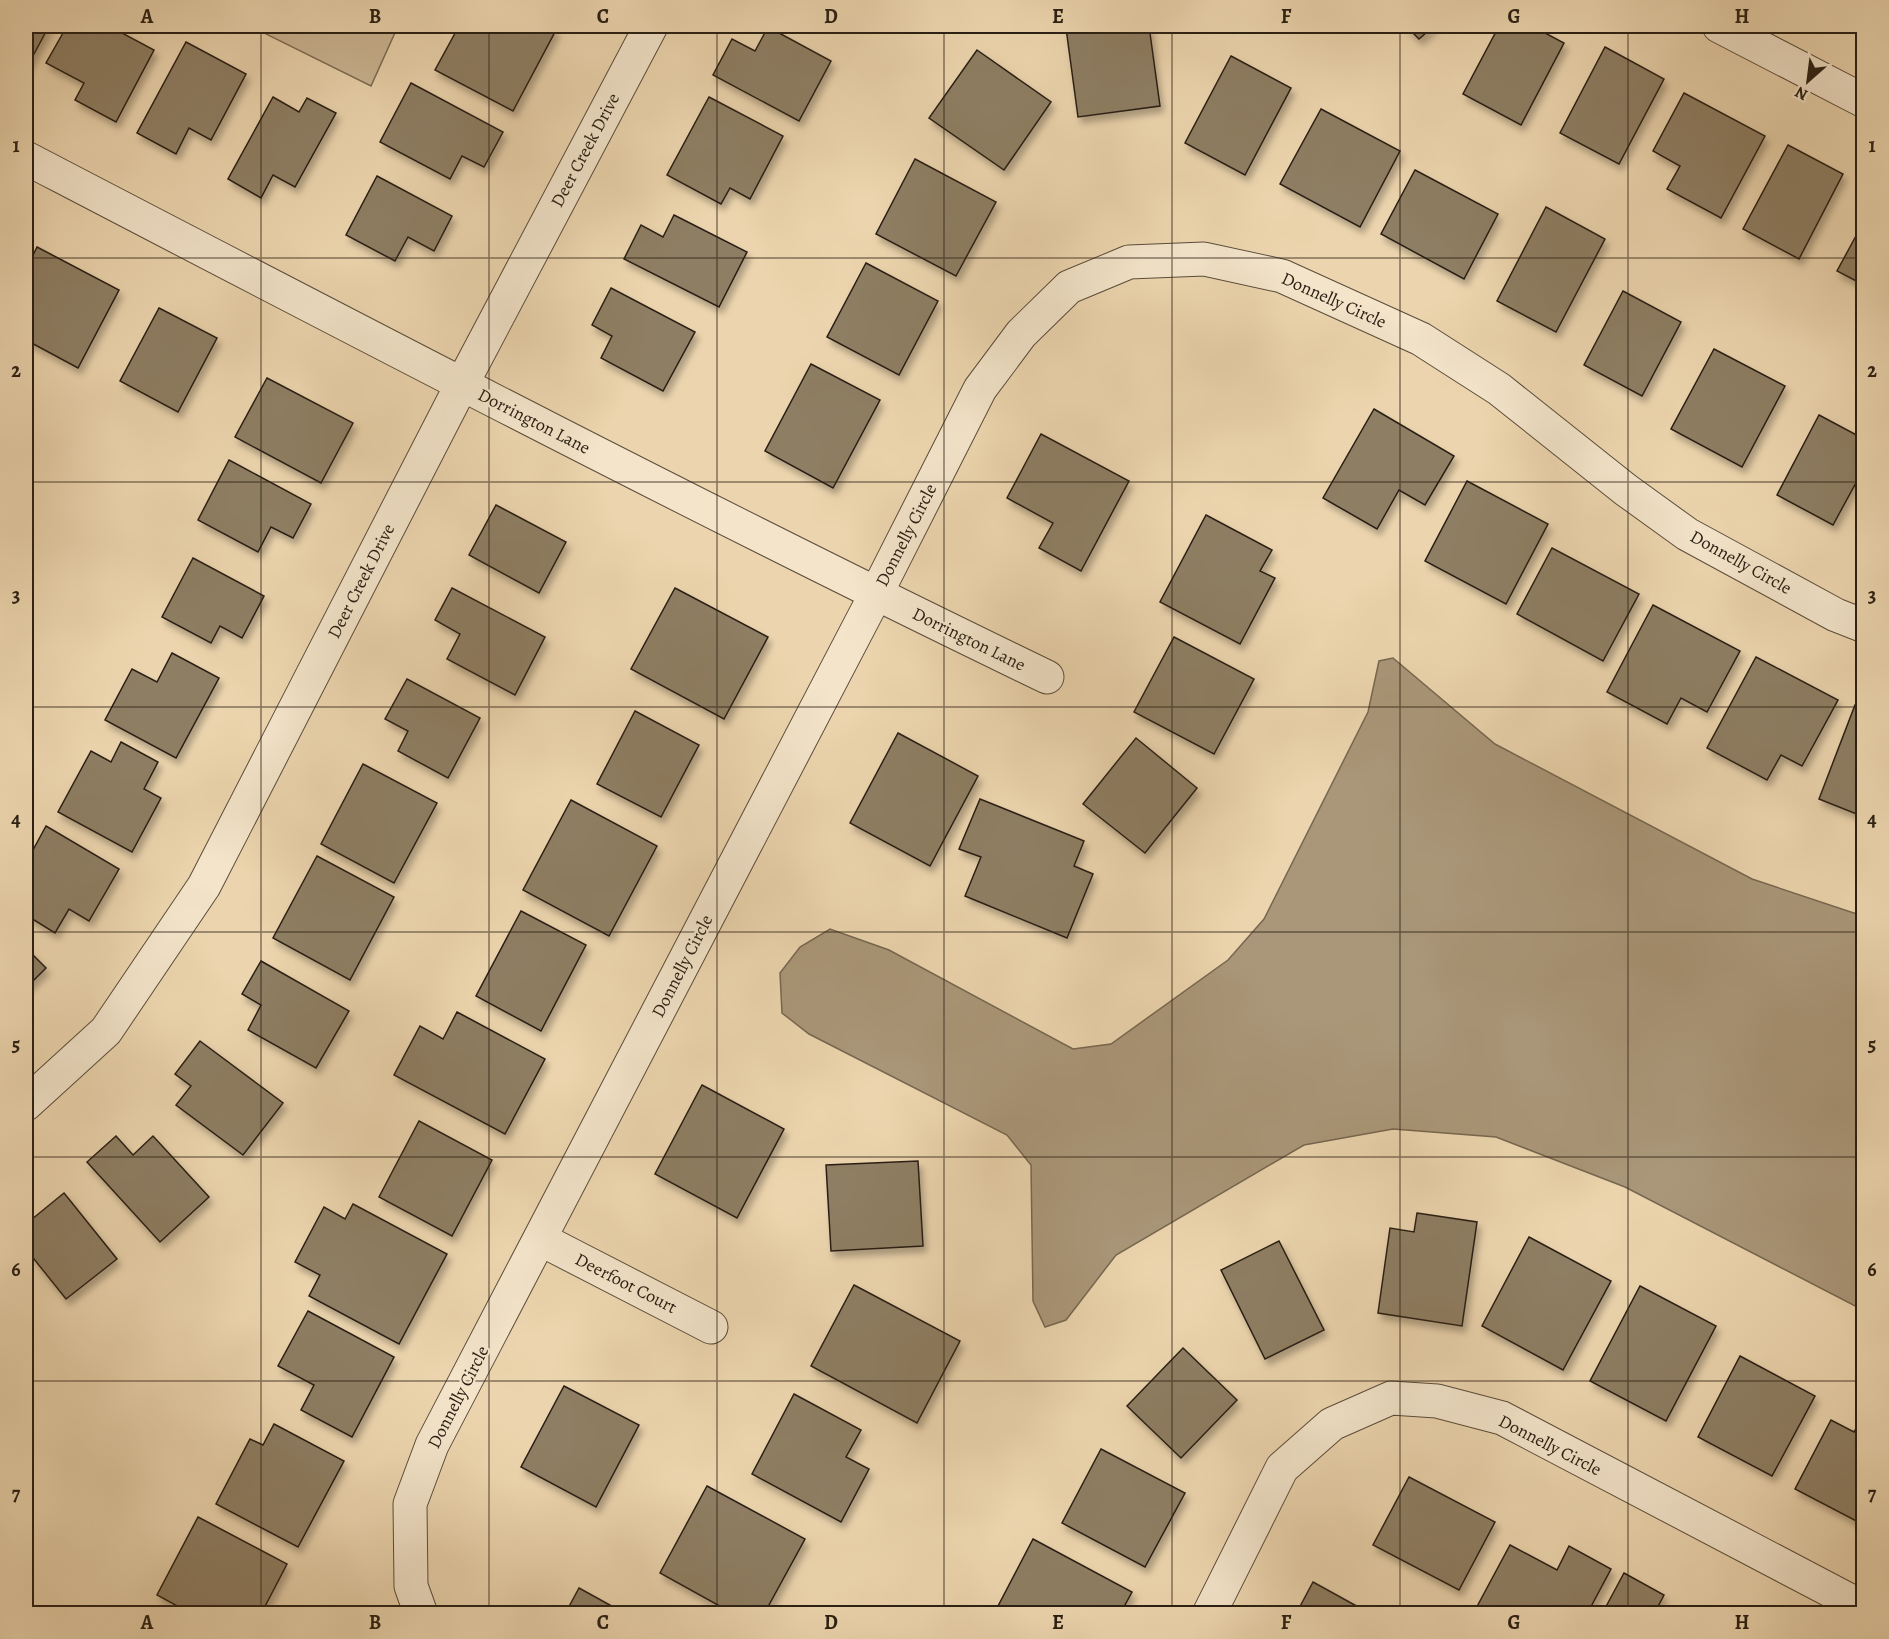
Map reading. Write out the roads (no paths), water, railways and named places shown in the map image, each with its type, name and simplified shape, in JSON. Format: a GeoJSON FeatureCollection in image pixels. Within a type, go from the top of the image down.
{"type":"FeatureCollection","features":[{"type":"Feature","properties":{"kind":"street","name":"Deer Creek Drive"},"geometry":{"type":"LineString","coordinates":[[26,1104],[106,1031],[204,886],[462,384],[651,26]]}},
{"type":"Feature","properties":{"kind":"street"},"geometry":{"type":"LineString","coordinates":[[1719,26],[1863,101]]}},
{"type":"Feature","properties":{"kind":"street","name":"Dorrington Lane"},"geometry":{"type":"LineString","coordinates":[[26,158],[462,384],[876,594],[1047,677]]}},
{"type":"Feature","properties":{"kind":"street","name":"Donnelly Circle"},"geometry":{"type":"LineString","coordinates":[[421,1614],[411,1586],[410,1504],[432,1445],[876,594],[980,389],[1021,334],[1070,287],[1129,262],[1204,259],[1282,276],[1421,339],[1499,389],[1626,490],[1688,534],[1836,615],[1863,626]]}},
{"type":"Feature","properties":{"kind":"street","name":"Deerfoot Court"},"geometry":{"type":"LineString","coordinates":[[540,1239],[711,1327]]}},
{"type":"Feature","properties":{"kind":"street","name":"Donnelly Circle"},"geometry":{"type":"LineString","coordinates":[[1209,1614],[1282,1468],[1332,1424],[1391,1398],[1437,1401],[1502,1418],[1863,1608]]}}]}
